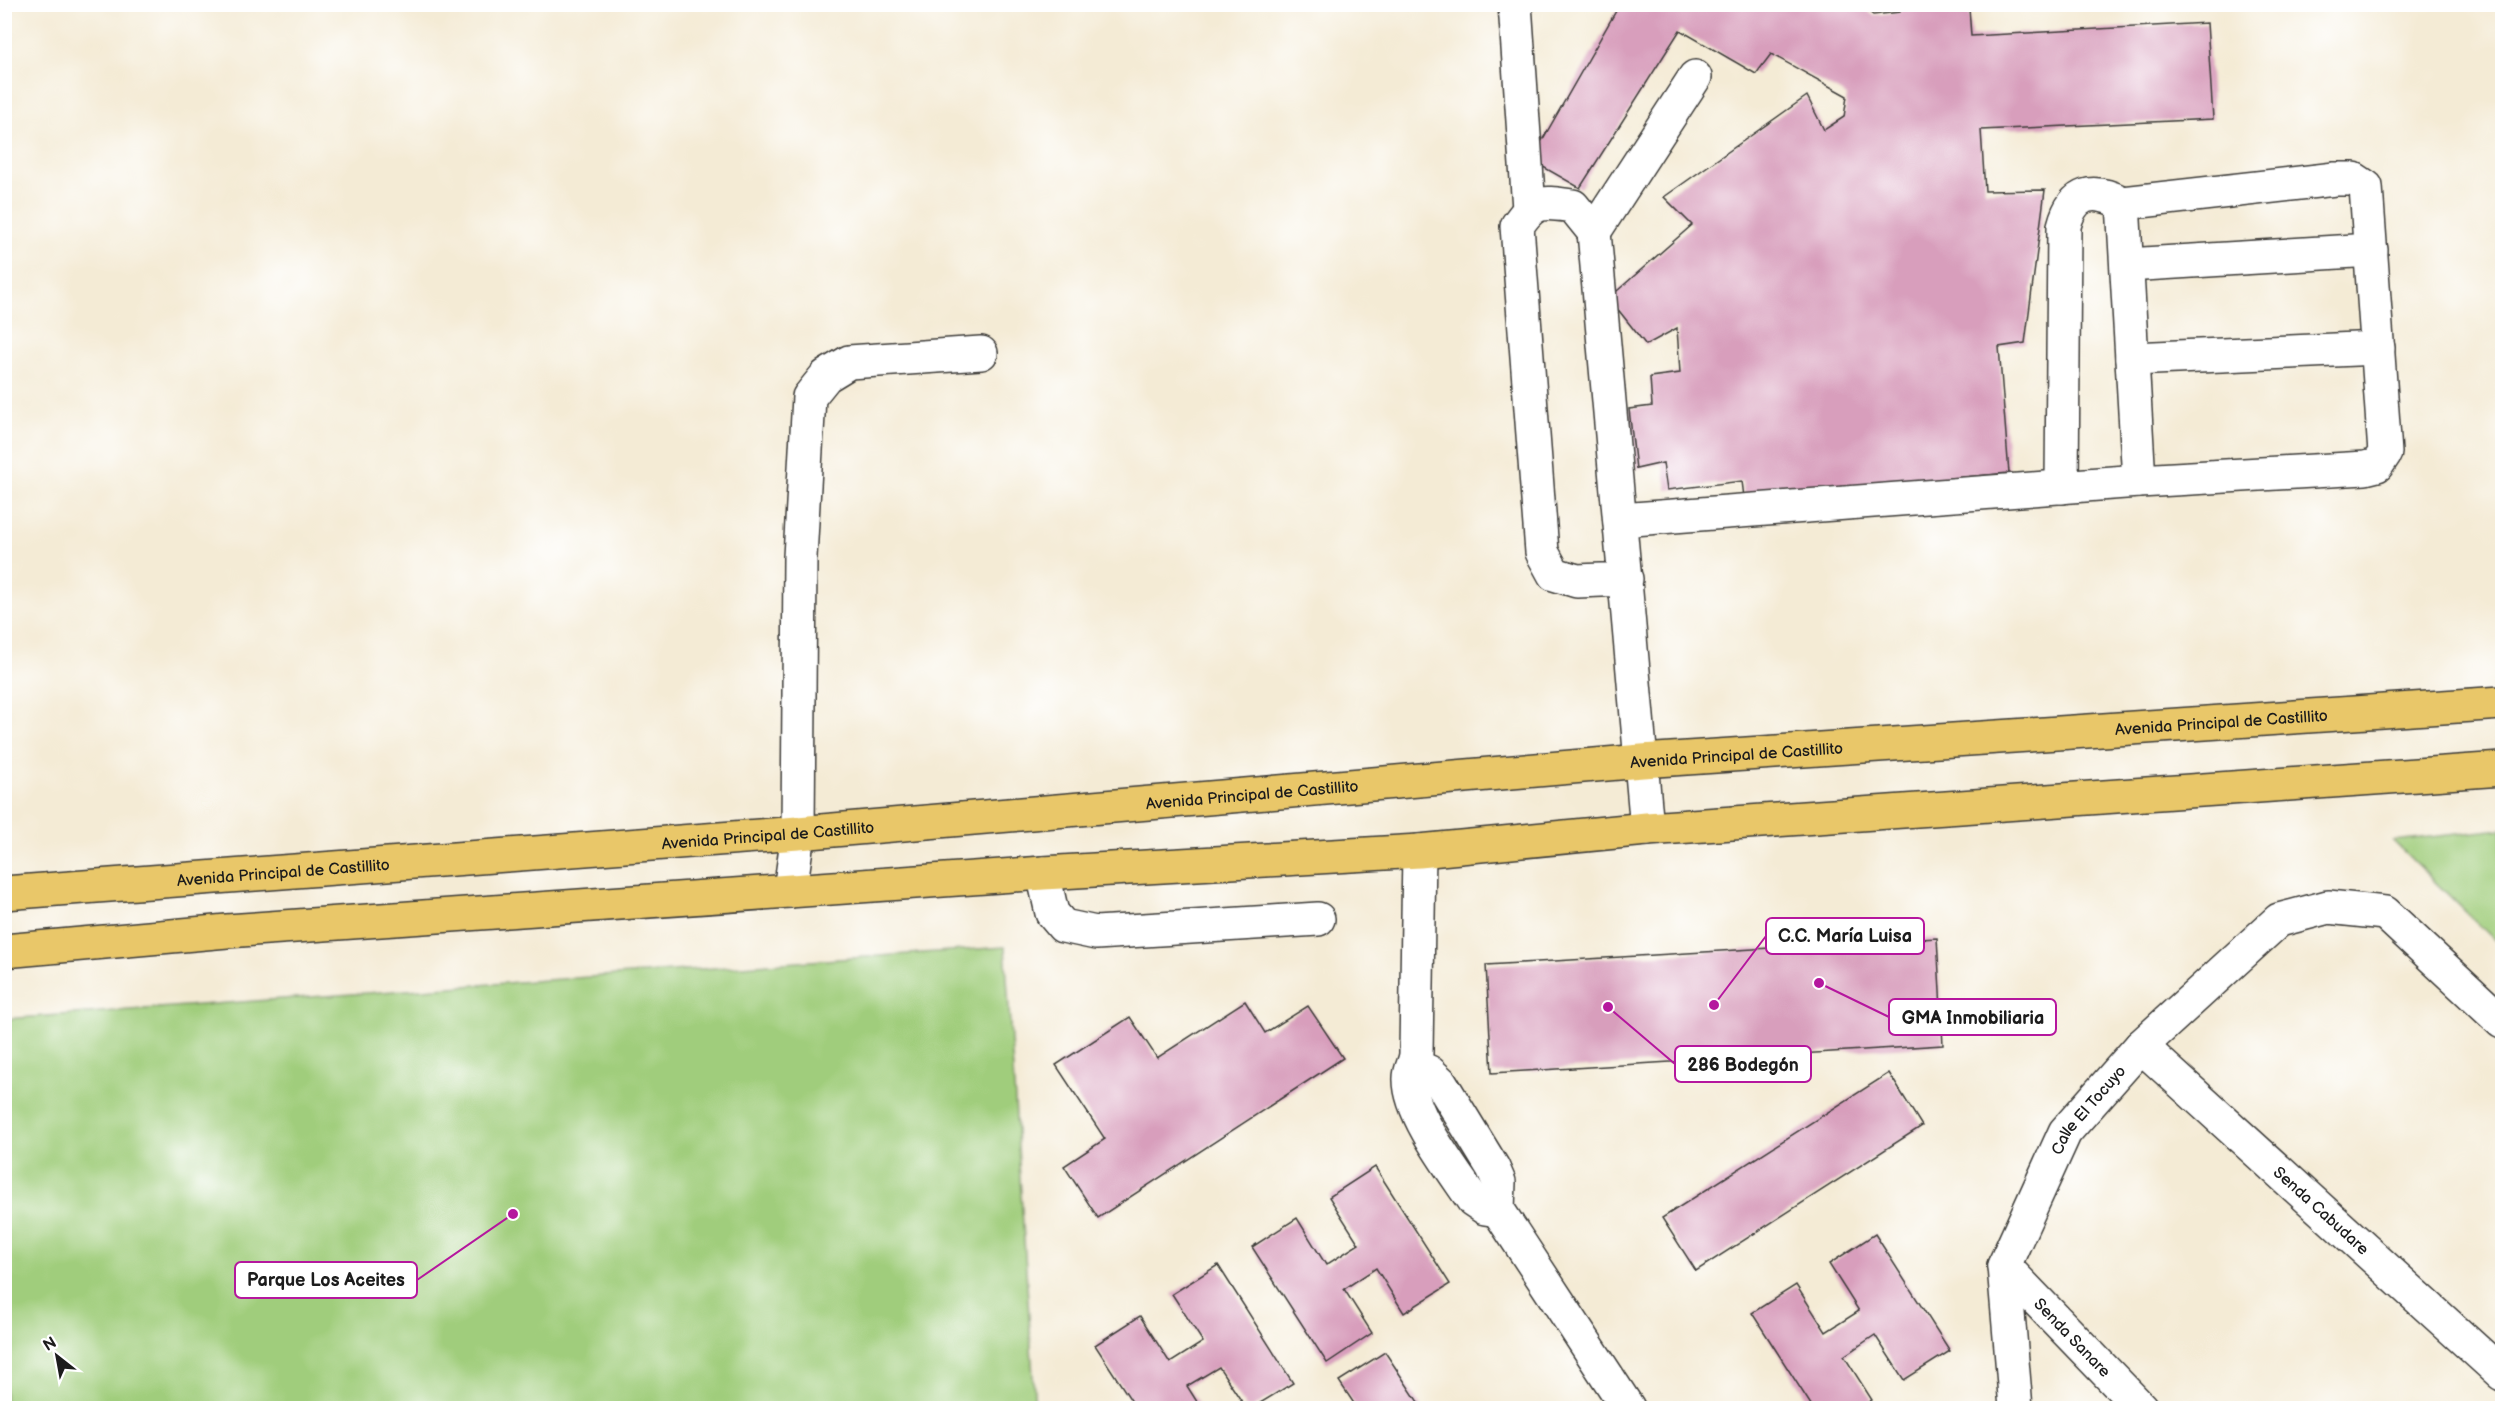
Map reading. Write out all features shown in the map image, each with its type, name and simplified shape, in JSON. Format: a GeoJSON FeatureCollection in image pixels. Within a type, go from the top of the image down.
{"type":"FeatureCollection","features":[{"type":"Feature","properties":{"kind":"main road","name":"Avenida Principal de Castillito"},"geometry":{"type":"LineString","coordinates":[[4,893],[798,833],[1641,761],[2502,703]]}},
{"type":"Feature","properties":{"kind":"main road"},"geometry":{"type":"LineString","coordinates":[[4,951],[239,930],[1043,873],[1419,851],[1647,829],[2502,769]]}},
{"type":"Feature","properties":{"kind":"street"},"geometry":{"type":"LineString","coordinates":[[1515,4],[1529,209]]}},
{"type":"Feature","properties":{"kind":"street"},"geometry":{"type":"LineString","coordinates":[[1594,232],[1695,77]]}},
{"type":"Feature","properties":{"kind":"street"},"geometry":{"type":"LineString","coordinates":[[1620,520],[2062,487],[2139,481],[2365,468],[2377,465],[2385,453],[2366,187],[2354,179],[2123,203],[2105,194],[2082,196],[2069,208],[2064,226],[2062,487]]}},
{"type":"Feature","properties":{"kind":"street"},"geometry":{"type":"LineString","coordinates":[[1626,579],[1577,581],[1554,574],[1542,552],[1517,226],[1529,209],[1547,202],[1573,206],[1594,232],[1626,579],[1647,829]]}},
{"type":"Feature","properties":{"kind":"street"},"geometry":{"type":"LineString","coordinates":[[2123,203],[2139,481]]}},
{"type":"Feature","properties":{"kind":"street"},"geometry":{"type":"LineString","coordinates":[[2127,265],[2371,250]]}},
{"type":"Feature","properties":{"kind":"street"},"geometry":{"type":"LineString","coordinates":[[2132,359],[2378,348]]}},
{"type":"Feature","properties":{"kind":"street"},"geometry":{"type":"LineString","coordinates":[[790,891],[798,833],[800,557],[809,397],[826,376],[849,362],[981,353]]}},
{"type":"Feature","properties":{"kind":"street"},"geometry":{"type":"LineString","coordinates":[[1419,851],[1415,1065],[1429,1072],[1441,1083],[1493,1168],[1499,1182],[1498,1210],[1629,1408]]}},
{"type":"Feature","properties":{"kind":"street"},"geometry":{"type":"LineString","coordinates":[[1043,873],[1052,913],[1063,926],[1096,933],[1318,919]]}},
{"type":"Feature","properties":{"kind":"street","name":"Calle El Tocuyo"},"geometry":{"type":"LineString","coordinates":[[2016,1408],[2004,1266],[2065,1132],[2141,1046],[2278,920],[2328,907],[2385,913],[2502,1022]]}},
{"type":"Feature","properties":{"kind":"street","name":"Senda Cabudare"},"geometry":{"type":"LineString","coordinates":[[2141,1046],[2502,1374]]}},
{"type":"Feature","properties":{"kind":"street","name":"Senda Sanare"},"geometry":{"type":"LineString","coordinates":[[2004,1266],[2140,1408]]}},
{"type":"Feature","properties":{"kind":"green space"},"geometry":{"type":"Polygon","coordinates":[[[2502,829],[2502,947],[2393,841],[2502,829]]]}},
{"type":"Feature","properties":{"kind":"green space"},"geometry":{"type":"Polygon","coordinates":[[[1005,947],[1035,1408],[5,1408],[5,1019],[1005,947]]]}},
{"type":"Feature","properties":{"kind":"building"},"geometry":{"type":"Polygon","coordinates":[[[1620,4],[1859,4],[1873,15],[1900,12],[1900,4],[2002,4],[1969,8],[1971,36],[2207,23],[2213,119],[1981,130],[1985,191],[2045,190],[2025,343],[1999,347],[2009,473],[1744,497],[1742,481],[1667,490],[1663,463],[1636,469],[1629,409],[1652,406],[1650,377],[1680,373],[1677,328],[1646,345],[1609,298],[1692,225],[1664,197],[1807,96],[1824,130],[1844,117],[1847,96],[1771,54],[1756,74],[1680,30],[1580,188],[1531,160],[1620,4]]]}},
{"type":"Feature","properties":{"kind":"building"},"geometry":{"type":"Polygon","coordinates":[[[1937,938],[1943,1045],[1492,1073],[1486,965],[1937,938]]]}},
{"type":"Feature","properties":{"kind":"building"},"geometry":{"type":"Polygon","coordinates":[[[1245,1001],[1265,1033],[1308,1006],[1343,1058],[1098,1218],[1064,1166],[1105,1139],[1056,1065],[1130,1017],[1157,1058],[1245,1001]]]}},
{"type":"Feature","properties":{"kind":"building"},"geometry":{"type":"Polygon","coordinates":[[[1889,1073],[1922,1126],[1696,1271],[1662,1218],[1889,1073]]]}},
{"type":"Feature","properties":{"kind":"building"},"geometry":{"type":"Polygon","coordinates":[[[1375,1167],[1450,1284],[1404,1313],[1376,1268],[1344,1289],[1372,1333],[1327,1363],[1252,1247],[1297,1218],[1326,1265],[1359,1244],[1329,1197],[1375,1167]]]}},
{"type":"Feature","properties":{"kind":"building"},"geometry":{"type":"Polygon","coordinates":[[[1875,1234],[1950,1351],[1904,1380],[1875,1335],[1844,1356],[1872,1400],[1859,1408],[1813,1408],[1752,1313],[1796,1285],[1826,1332],[1859,1311],[1829,1264],[1875,1234]]]}},
{"type":"Feature","properties":{"kind":"building"},"geometry":{"type":"Polygon","coordinates":[[[1218,1265],[1293,1383],[1252,1408],[1246,1408],[1219,1367],[1187,1386],[1201,1408],[1136,1408],[1095,1345],[1140,1316],[1170,1363],[1203,1342],[1172,1294],[1218,1265]]]}},
{"type":"Feature","properties":{"kind":"building"},"geometry":{"type":"Polygon","coordinates":[[[1385,1352],[1422,1408],[1357,1408],[1339,1381],[1385,1352]]]}},
{"type":"Feature","properties":{"kind":"place","name":"GMA Inmobiliaria"},"geometry":{"type":"Point","coordinates":[1819,983]}},
{"type":"Feature","properties":{"kind":"place","name":"C.C. María Luisa"},"geometry":{"type":"Point","coordinates":[1714,1005]}},
{"type":"Feature","properties":{"kind":"place","name":"286 Bodegón"},"geometry":{"type":"Point","coordinates":[1608,1007]}},
{"type":"Feature","properties":{"kind":"place","name":"Parque Los Aceites"},"geometry":{"type":"Point","coordinates":[513,1214]}}]}
